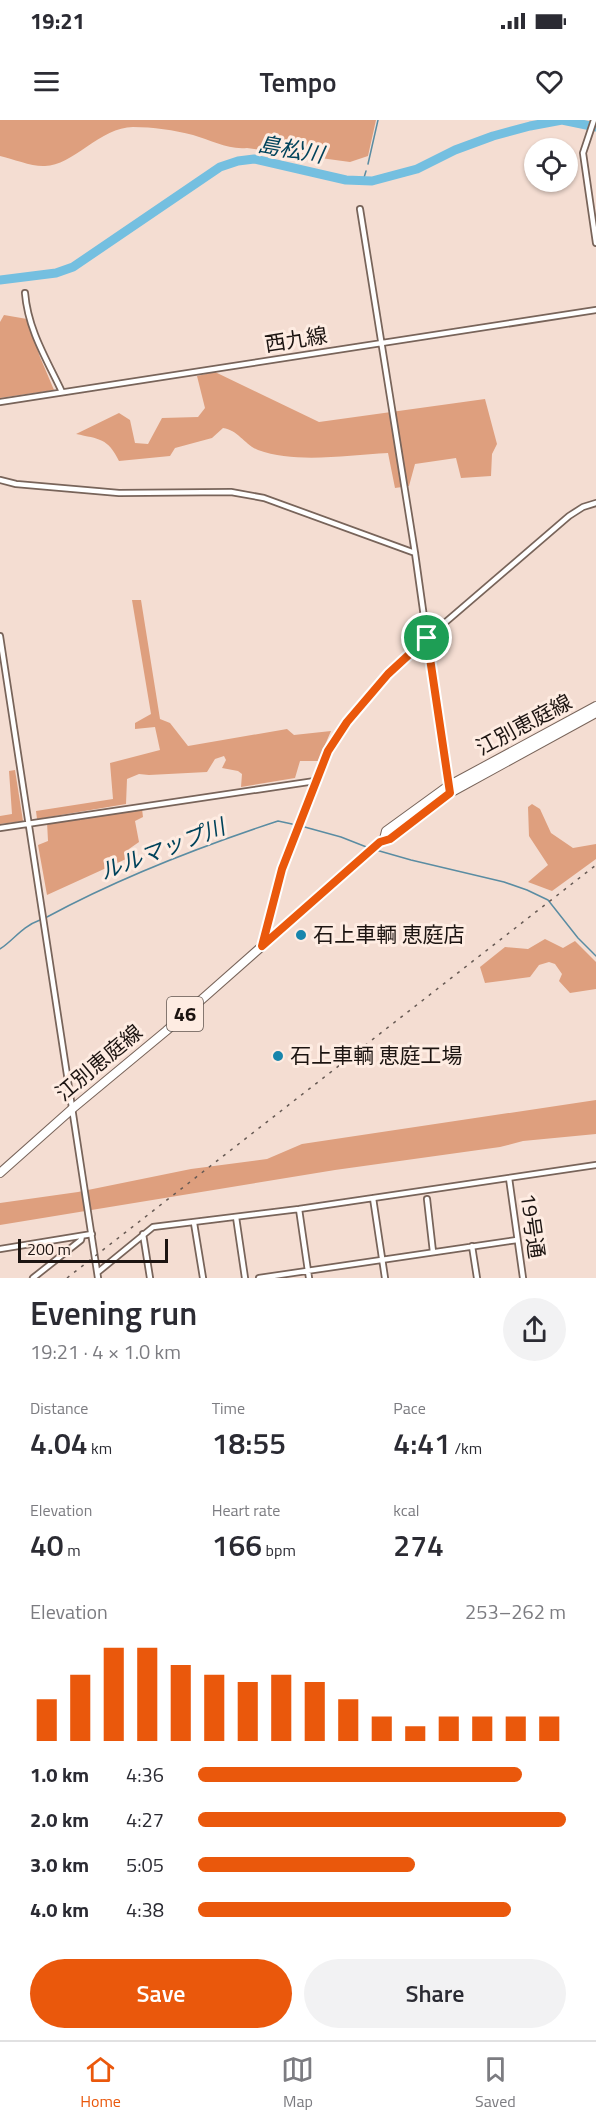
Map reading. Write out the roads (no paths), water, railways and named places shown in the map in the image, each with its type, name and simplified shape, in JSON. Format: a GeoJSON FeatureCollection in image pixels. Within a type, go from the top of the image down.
{"type":"FeatureCollection","features":[{"type":"Feature","properties":{"kind":"main road","name":"江別恵庭線"},"geometry":{"type":"LineString","coordinates":[[0,1173],[72,1109],[166,1031],[382,840],[386,831],[449,789],[596,706]]}},
{"type":"Feature","properties":{"kind":"main road","name":"江別恵庭線"},"geometry":{"type":"LineString","coordinates":[[449,789],[596,713]]}},
{"type":"Feature","properties":{"kind":"street"},"geometry":{"type":"LineString","coordinates":[[594,120],[583,153],[596,243]]}},
{"type":"Feature","properties":{"kind":"street"},"geometry":{"type":"LineString","coordinates":[[360,209],[415,553],[449,789]]}},
{"type":"Feature","properties":{"kind":"street"},"geometry":{"type":"LineString","coordinates":[[26,293],[28,313],[44,360],[51,368],[62,392]]}},
{"type":"Feature","properties":{"kind":"street","name":"西九線"},"geometry":{"type":"LineString","coordinates":[[0,402],[596,310]]}},
{"type":"Feature","properties":{"kind":"street"},"geometry":{"type":"LineString","coordinates":[[0,480],[16,484],[119,493],[243,493],[264,498],[415,553]]}},
{"type":"Feature","properties":{"kind":"street"},"geometry":{"type":"LineString","coordinates":[[262,946],[282,869],[315,781],[328,751],[347,722],[388,674],[427,638],[569,516],[583,507],[596,503]]}},
{"type":"Feature","properties":{"kind":"street"},"geometry":{"type":"LineString","coordinates":[[0,636],[98,1275]]}},
{"type":"Feature","properties":{"kind":"street"},"geometry":{"type":"LineString","coordinates":[[0,828],[315,781]]}},
{"type":"Feature","properties":{"kind":"street"},"geometry":{"type":"LineString","coordinates":[[98,1275],[153,1227],[299,1209],[596,1166]]}},
{"type":"Feature","properties":{"kind":"street","name":"19号通"},"geometry":{"type":"LineString","coordinates":[[509,1178],[524,1278]]}},
{"type":"Feature","properties":{"kind":"street"},"geometry":{"type":"LineString","coordinates":[[374,1198],[385,1278]]}},
{"type":"Feature","properties":{"kind":"street"},"geometry":{"type":"LineString","coordinates":[[427,1199],[434,1252]]}},
{"type":"Feature","properties":{"kind":"street"},"geometry":{"type":"LineString","coordinates":[[299,1209],[309,1278]]}},
{"type":"Feature","properties":{"kind":"street"},"geometry":{"type":"LineString","coordinates":[[236,1217],[245,1278]]}},
{"type":"Feature","properties":{"kind":"street"},"geometry":{"type":"LineString","coordinates":[[194,1223],[202,1278]]}},
{"type":"Feature","properties":{"kind":"street"},"geometry":{"type":"LineString","coordinates":[[0,1249],[92,1234]]}},
{"type":"Feature","properties":{"kind":"street"},"geometry":{"type":"LineString","coordinates":[[143,1234],[150,1278]]}},
{"type":"Feature","properties":{"kind":"street"},"geometry":{"type":"LineString","coordinates":[[33,1278],[81,1240],[82,1236]]}},
{"type":"Feature","properties":{"kind":"street"},"geometry":{"type":"LineString","coordinates":[[259,1278],[518,1240]]}},
{"type":"Feature","properties":{"kind":"street"},"geometry":{"type":"LineString","coordinates":[[472,1246],[477,1278]]}},
{"type":"Feature","properties":{"kind":"waterway"},"geometry":{"type":"LineString","coordinates":[[368,164],[378,120]]}},
{"type":"Feature","properties":{"kind":"waterway","name":"島松川"},"geometry":{"type":"LineString","coordinates":[[0,280],[56,273],[73,267],[220,167],[238,161],[254,159],[346,180],[372,181],[417,169],[455,150],[530,126],[562,120],[596,127]]}},
{"type":"Feature","properties":{"kind":"waterway"},"geometry":{"type":"LineString","coordinates":[[363,181],[366,171]]}},
{"type":"Feature","properties":{"kind":"waterway","name":"ルルマップ川"},"geometry":{"type":"LineString","coordinates":[[47,917],[131,876],[219,841],[278,821],[292,824]]}},
{"type":"Feature","properties":{"kind":"waterway","name":"ルルマップ川"},"geometry":{"type":"LineString","coordinates":[[301,826],[341,837],[369,848]]}},
{"type":"Feature","properties":{"kind":"waterway","name":"ルルマップ川"},"geometry":{"type":"LineString","coordinates":[[376,850],[504,882],[548,900],[578,938],[596,956]]}},
{"type":"Feature","properties":{"kind":"waterway","name":"ルルマップ川"},"geometry":{"type":"LineString","coordinates":[[0,949],[23,930],[40,920]]}},
{"type":"Feature","properties":{"kind":"railway"},"geometry":{"type":"LineString","coordinates":[[67,1278],[596,865]]}},
{"type":"Feature","properties":{"kind":"place","name":"石上車輌 恵庭店"},"geometry":{"type":"Point","coordinates":[301,935]}},
{"type":"Feature","properties":{"kind":"place","name":"石上車輌 恵庭工場"},"geometry":{"type":"Point","coordinates":[278,1056]}}]}
